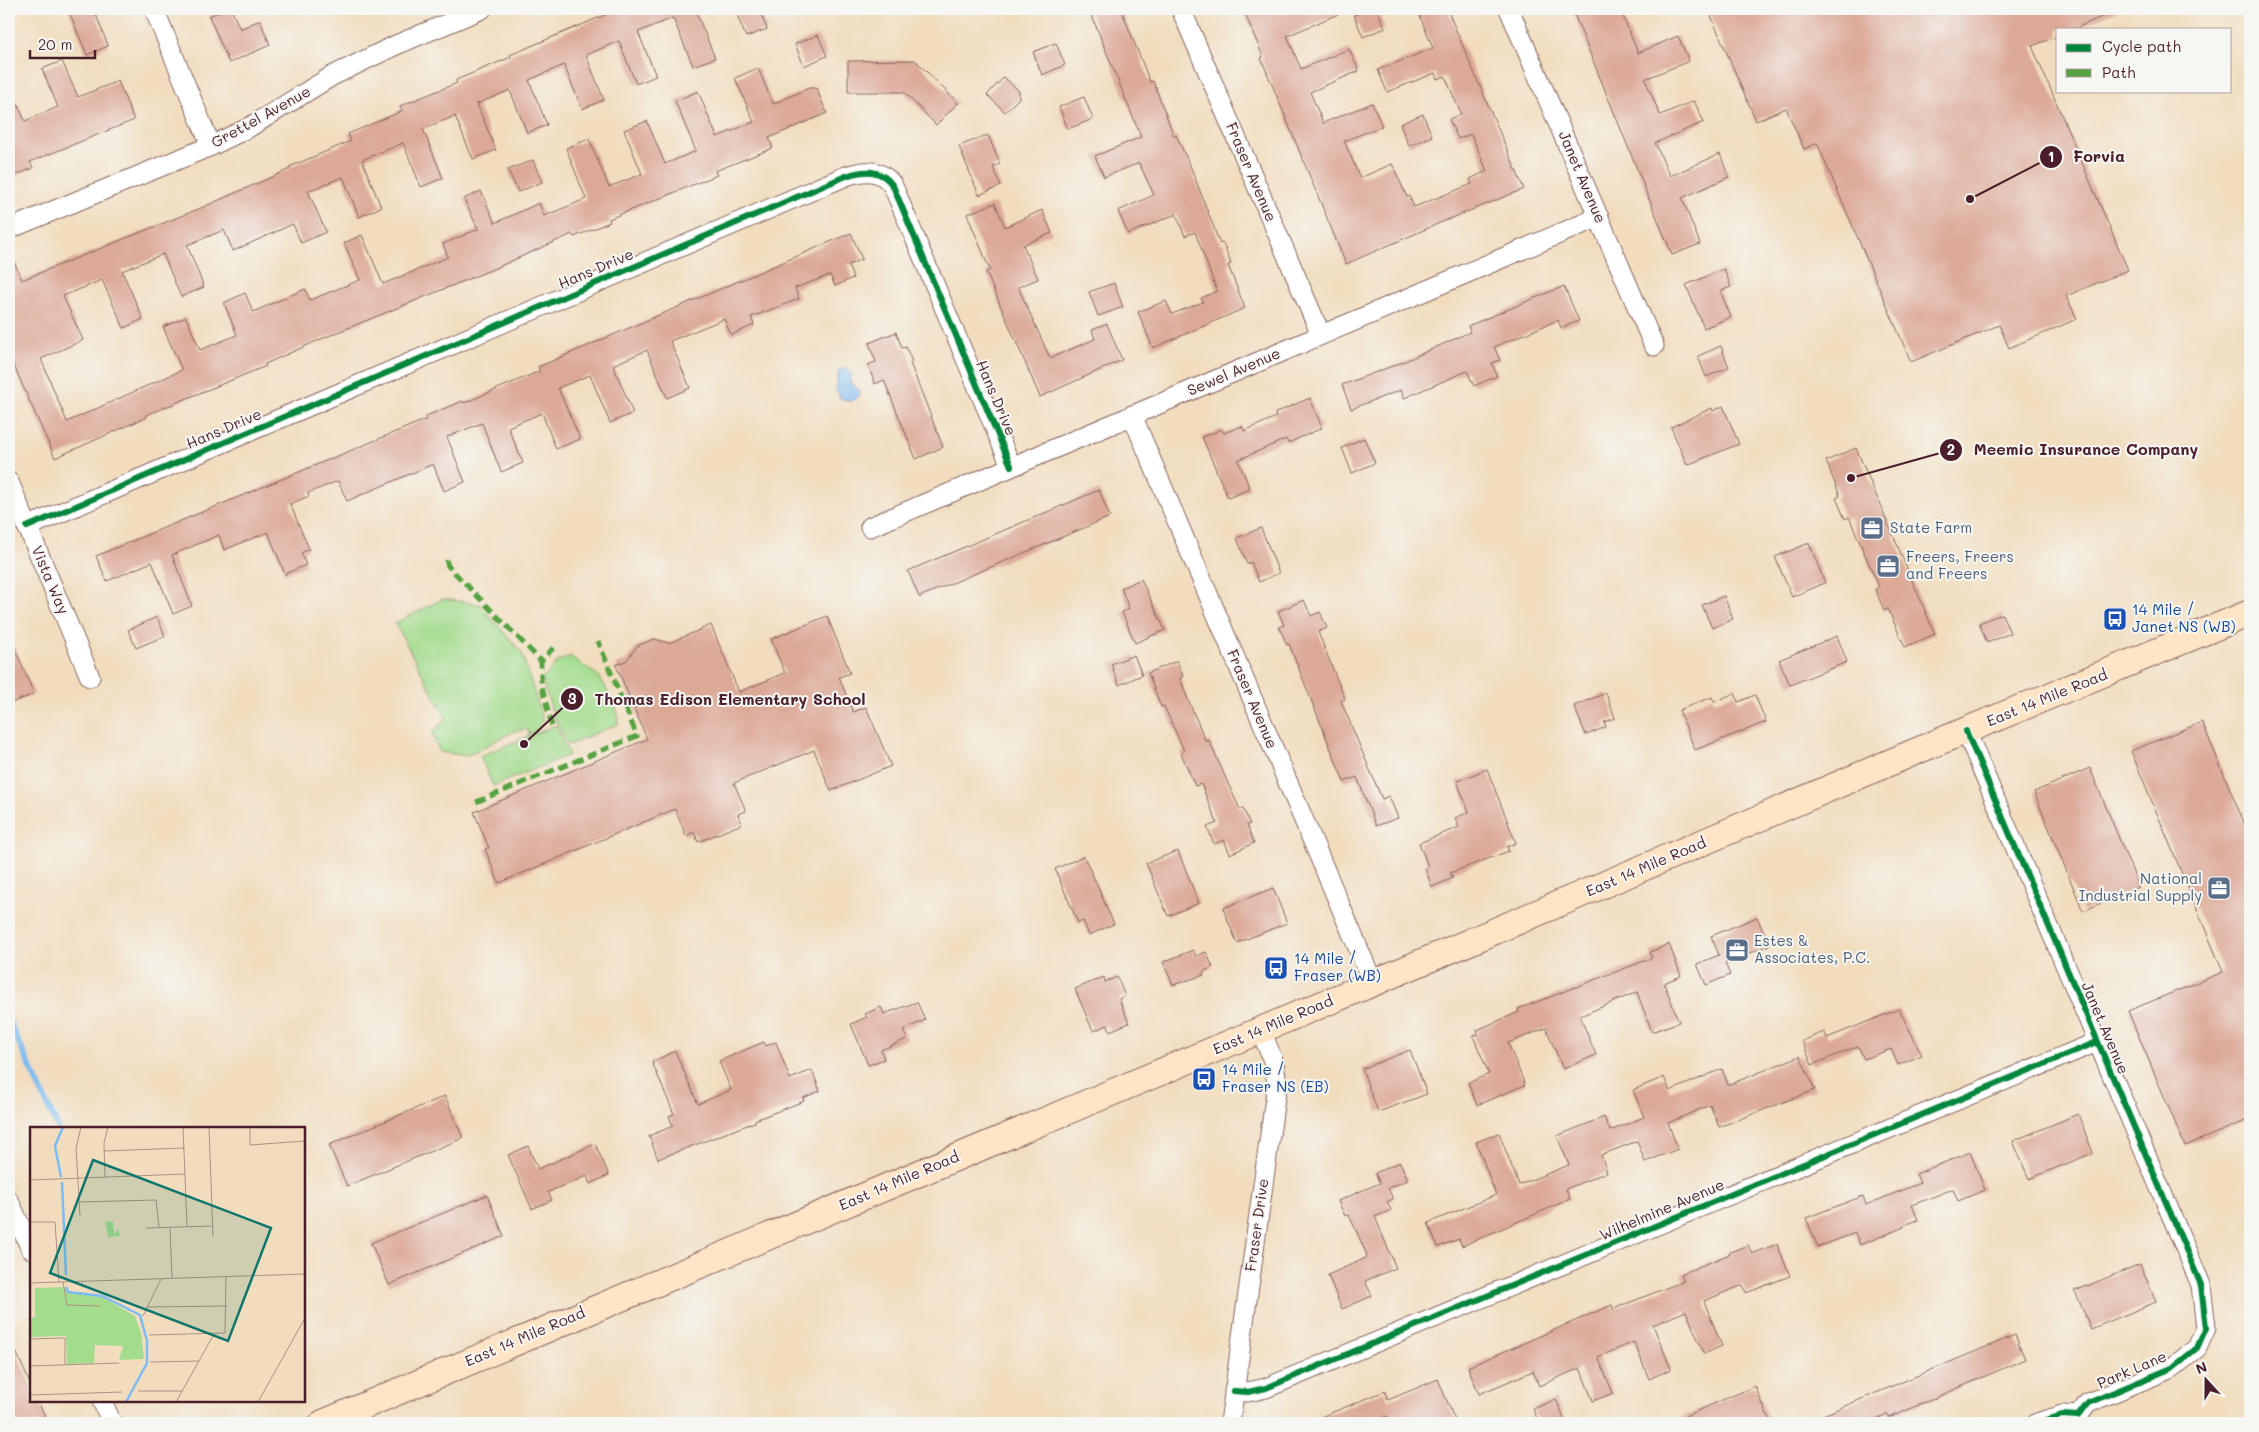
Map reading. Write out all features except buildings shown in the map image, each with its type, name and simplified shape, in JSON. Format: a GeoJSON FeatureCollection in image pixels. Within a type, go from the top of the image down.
{"type":"FeatureCollection","features":[{"type":"Feature","properties":{"kind":"main road","name":"East 14 Mile Road"},"geometry":{"type":"LineString","coordinates":[[322,1423],[2250,613]]}},
{"type":"Feature","properties":{"kind":"street"},"geometry":{"type":"LineString","coordinates":[[154,9],[211,146]]}},
{"type":"Feature","properties":{"kind":"street","name":"Grettel Avenue"},"geometry":{"type":"LineString","coordinates":[[9,229],[211,146],[248,128],[332,76],[396,45],[482,9]]}},
{"type":"Feature","properties":{"kind":"street","name":"Fraser Avenue"},"geometry":{"type":"LineString","coordinates":[[1181,9],[1320,335]]}},
{"type":"Feature","properties":{"kind":"street","name":"Janet Avenue"},"geometry":{"type":"LineString","coordinates":[[1510,9],[1654,346]]}},
{"type":"Feature","properties":{"kind":"street","name":"Hans Drive"},"geometry":{"type":"LineString","coordinates":[[27,526],[846,176],[868,171],[877,172],[885,176],[893,186],[1011,466]]}},
{"type":"Feature","properties":{"kind":"street","name":"Sewel Avenue"},"geometry":{"type":"LineString","coordinates":[[870,527],[1599,217]]}},
{"type":"Feature","properties":{"kind":"street","name":"Fraser Avenue"},"geometry":{"type":"LineString","coordinates":[[1132,415],[1373,983]]}},
{"type":"Feature","properties":{"kind":"street","name":"Vista Way"},"geometry":{"type":"LineString","coordinates":[[9,482],[90,677]]}},
{"type":"Feature","properties":{"kind":"street","name":"Janet Avenue"},"geometry":{"type":"LineString","coordinates":[[1966,731],[2200,1285],[2206,1309],[2206,1328],[2203,1338]]}},
{"type":"Feature","properties":{"kind":"street","name":"Fraser Drive"},"geometry":{"type":"LineString","coordinates":[[1230,1423],[1277,1084],[1274,1063],[1261,1030]]}},
{"type":"Feature","properties":{"kind":"street","name":"Wilhelmine Avenue"},"geometry":{"type":"LineString","coordinates":[[1234,1391],[1248,1392],[1266,1388],[2097,1042]]}},
{"type":"Feature","properties":{"kind":"street"},"geometry":{"type":"LineString","coordinates":[[9,1201],[30,1247]]}},
{"type":"Feature","properties":{"kind":"street","name":"Park Lane"},"geometry":{"type":"LineString","coordinates":[[2037,1423],[2062,1415],[2077,1420],[2088,1403],[2172,1368],[2197,1348],[2203,1338]]}},
{"type":"Feature","properties":{"kind":"street"},"geometry":{"type":"LineString","coordinates":[[102,1402],[112,1423]]}},
{"type":"Feature","properties":{"kind":"green space"},"geometry":{"type":"Polygon","coordinates":[[[443,599],[479,604],[522,653],[543,721],[536,731],[529,734],[527,729],[515,731],[466,756],[440,752],[432,734],[446,718],[395,623],[443,599]]]}},
{"type":"Feature","properties":{"kind":"green space"},"geometry":{"type":"Polygon","coordinates":[[[570,656],[600,677],[617,710],[618,724],[568,745],[554,717],[542,680],[557,662],[570,656]]]}},
{"type":"Feature","properties":{"kind":"green space"},"geometry":{"type":"Polygon","coordinates":[[[556,725],[569,755],[493,786],[480,756],[556,725]]]}},
{"type":"Feature","properties":{"kind":"water"},"geometry":{"type":"Polygon","coordinates":[[[848,369],[851,373],[850,382],[860,391],[859,396],[851,401],[840,398],[836,389],[839,370],[848,369]]]}},
{"type":"Feature","properties":{"kind":"waterway"},"geometry":{"type":"LineString","coordinates":[[9,1021],[58,1127]]}},
{"type":"Feature","properties":{"kind":"marked path"},"geometry":{"type":"LineString","coordinates":[[446,560],[448,566],[541,661]]}},
{"type":"Feature","properties":{"kind":"marked path"},"geometry":{"type":"LineString","coordinates":[[476,802],[637,736],[598,641]]}},
{"type":"Feature","properties":{"kind":"marked path"},"geometry":{"type":"LineString","coordinates":[[552,726],[541,684],[541,661],[556,645]]}},
{"type":"Feature","properties":{"kind":"cycle path"},"geometry":{"type":"LineString","coordinates":[[27,527],[859,172],[878,173],[893,186],[1011,466]]}},
{"type":"Feature","properties":{"kind":"cycle path"},"geometry":{"type":"LineString","coordinates":[[1966,731],[2201,1285],[2206,1328],[2197,1348],[2172,1368],[2088,1403],[2078,1416],[2062,1415],[2037,1423]]}},
{"type":"Feature","properties":{"kind":"cycle path"},"geometry":{"type":"LineString","coordinates":[[1234,1391],[1248,1392],[1266,1388],[2097,1042]]}},
{"type":"Feature","properties":{"kind":"place","name":"Forvia"},"geometry":{"type":"Point","coordinates":[1970,199]}},
{"type":"Feature","properties":{"kind":"place","name":"Meemic Insurance Company"},"geometry":{"type":"Point","coordinates":[1851,478]}},
{"type":"Feature","properties":{"kind":"place","name":"State Farm"},"geometry":{"type":"Point","coordinates":[1872,528]}},
{"type":"Feature","properties":{"kind":"place","name":"Freers, Freers and Freers"},"geometry":{"type":"Point","coordinates":[1888,566]}},
{"type":"Feature","properties":{"kind":"place","name":"14 Mile / Janet NS (WB)"},"geometry":{"type":"Point","coordinates":[2115,619]}},
{"type":"Feature","properties":{"kind":"place","name":"Thomas Edison Elementary School"},"geometry":{"type":"Point","coordinates":[524,744]}},
{"type":"Feature","properties":{"kind":"place","name":"National Industrial Supply"},"geometry":{"type":"Point","coordinates":[2219,888]}},
{"type":"Feature","properties":{"kind":"place","name":"Estes & Associates, P.C."},"geometry":{"type":"Point","coordinates":[1737,950]}},
{"type":"Feature","properties":{"kind":"place","name":"14 Mile / Fraser (WB)"},"geometry":{"type":"Point","coordinates":[1276,968]}},
{"type":"Feature","properties":{"kind":"place","name":"14 Mile / Fraser NS (EB)"},"geometry":{"type":"Point","coordinates":[1204,1079]}}]}
